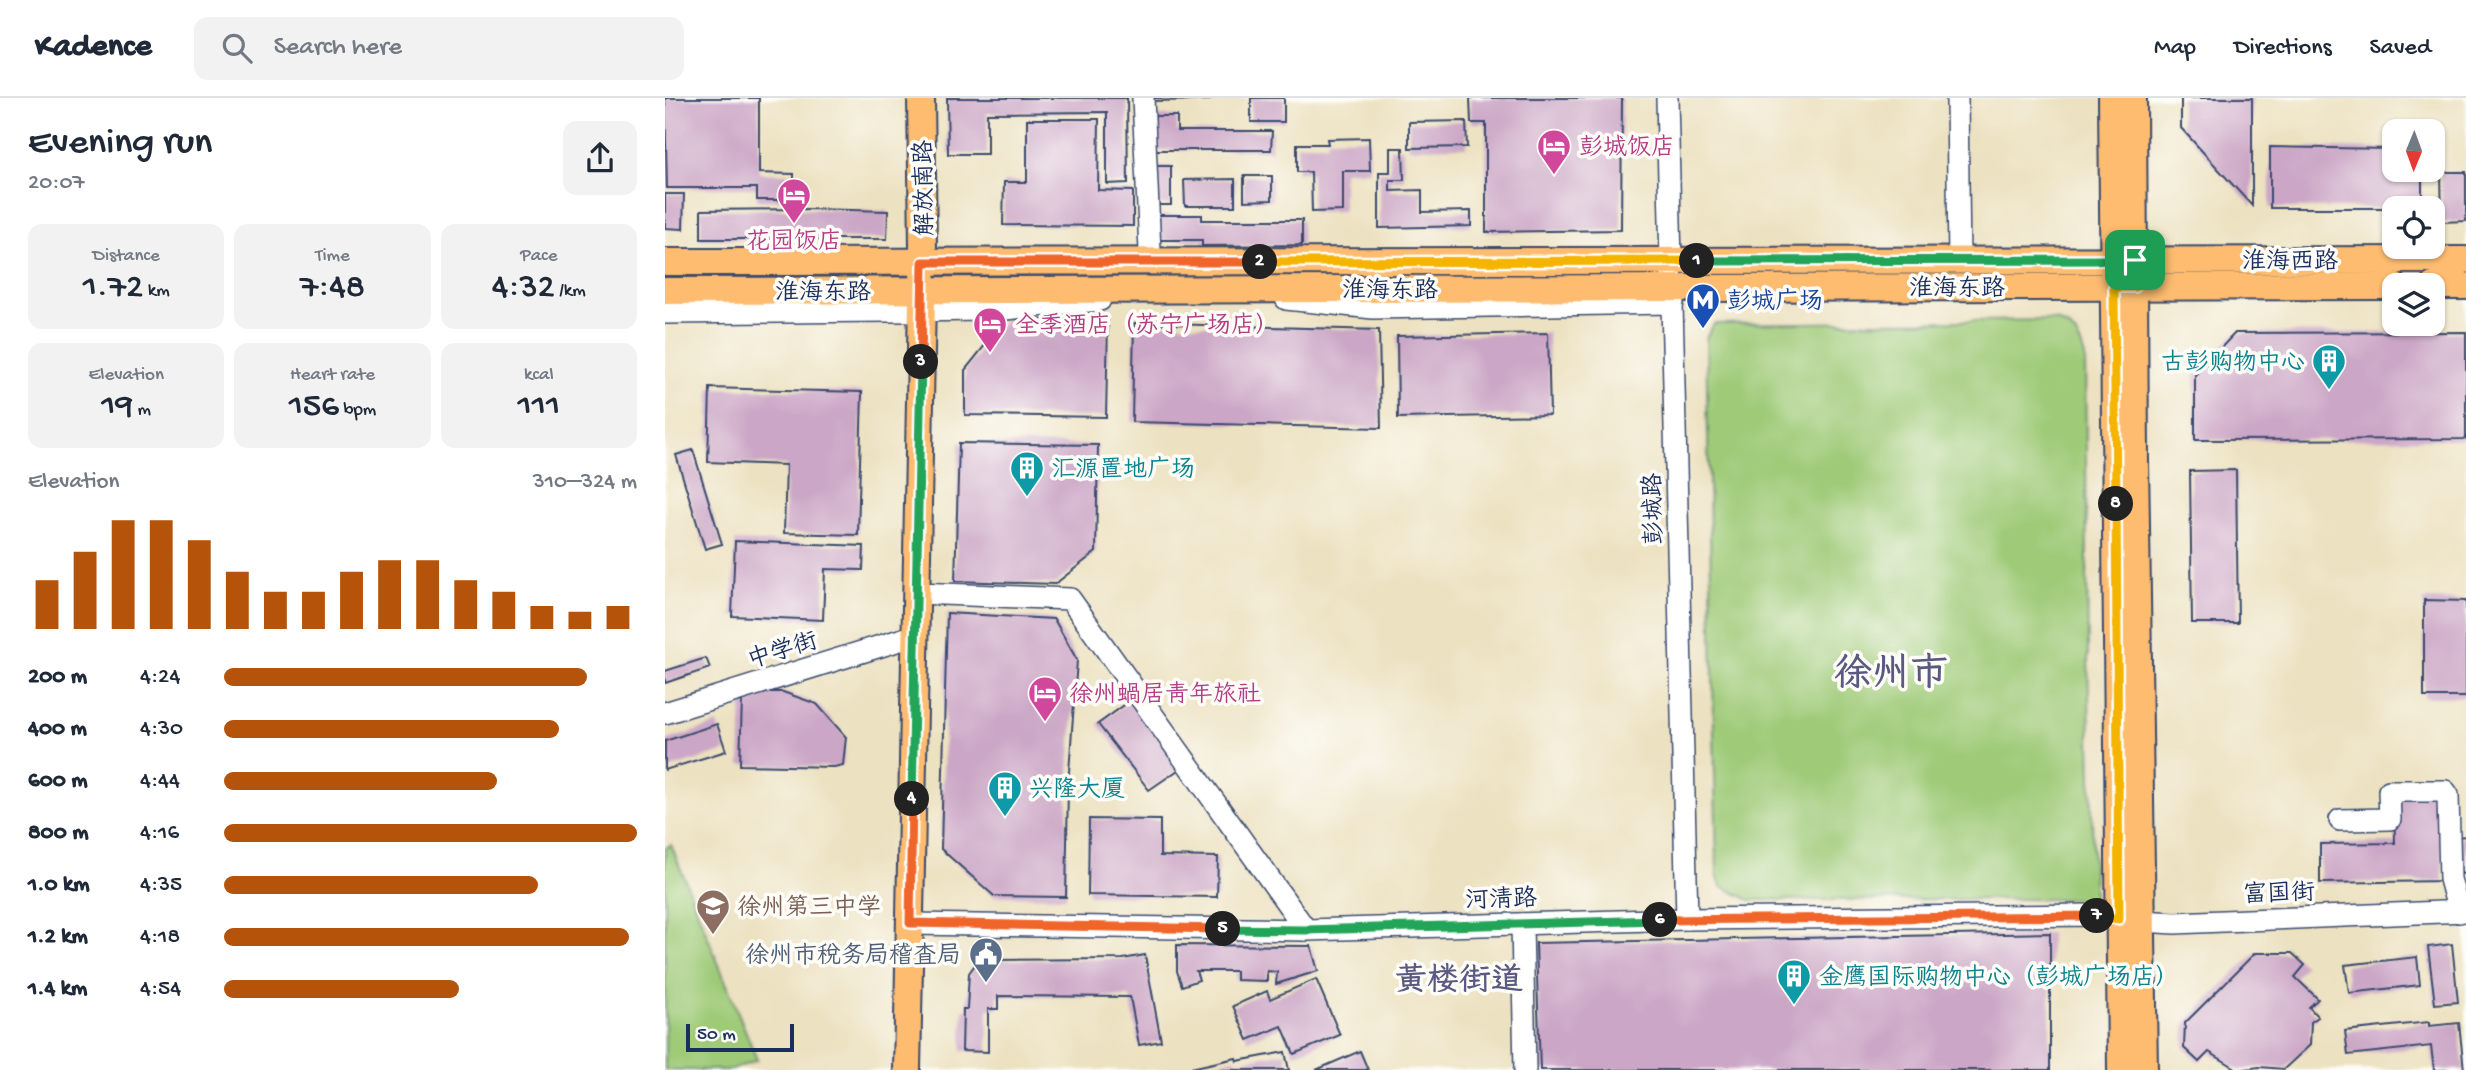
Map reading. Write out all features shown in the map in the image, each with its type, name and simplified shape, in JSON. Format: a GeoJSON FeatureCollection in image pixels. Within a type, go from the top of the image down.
{"type":"FeatureCollection","features":[{"type":"Feature","properties":{"kind":"main road","name":"解放南路"},"geometry":{"type":"LineString","coordinates":[[907,1070],[922,285],[921,98]]}},
{"type":"Feature","properties":{"kind":"main road"},"geometry":{"type":"LineString","coordinates":[[2112,98],[2125,287],[2118,919],[2121,1070]]}},
{"type":"Feature","properties":{"kind":"main road"},"geometry":{"type":"LineString","coordinates":[[2124,260],[2133,98]]}},
{"type":"Feature","properties":{"kind":"main road","name":"淮海东路"},"geometry":{"type":"LineString","coordinates":[[665,262],[922,285],[1145,262],[2124,260]]}},
{"type":"Feature","properties":{"kind":"main road","name":"淮海西路"},"geometry":{"type":"LineString","coordinates":[[2124,260],[2466,260]]}},
{"type":"Feature","properties":{"kind":"main road","name":"淮海东路"},"geometry":{"type":"LineString","coordinates":[[665,291],[922,285],[1674,305],[2125,287]]}},
{"type":"Feature","properties":{"kind":"main road","name":"淮海西路"},"geometry":{"type":"LineString","coordinates":[[2125,287],[2382,286]]}},
{"type":"Feature","properties":{"kind":"main road"},"geometry":{"type":"LineString","coordinates":[[2445,286],[2466,286]]}},
{"type":"Feature","properties":{"kind":"main road"},"geometry":{"type":"LineString","coordinates":[[2118,919],[2144,1070]]}},
{"type":"Feature","properties":{"kind":"street"},"geometry":{"type":"LineString","coordinates":[[1143,98],[1150,251],[1145,262]]}},
{"type":"Feature","properties":{"kind":"street","name":"彭城路"},"geometry":{"type":"LineString","coordinates":[[1667,98],[1687,919]]}},
{"type":"Feature","properties":{"kind":"street"},"geometry":{"type":"LineString","coordinates":[[1957,98],[1959,261]]}},
{"type":"Feature","properties":{"kind":"street"},"geometry":{"type":"LineString","coordinates":[[665,313],[922,285]]}},
{"type":"Feature","properties":{"kind":"street"},"geometry":{"type":"LineString","coordinates":[[916,593],[1070,599],[1306,930]]}},
{"type":"Feature","properties":{"kind":"street","name":"中学街"},"geometry":{"type":"LineString","coordinates":[[665,713],[916,635]]}},
{"type":"Feature","properties":{"kind":"street"},"geometry":{"type":"LineString","coordinates":[[2340,820],[2390,819],[2389,791],[2445,791],[2448,795],[2450,879],[2463,911]]}},
{"type":"Feature","properties":{"kind":"street","name":"富国街"},"geometry":{"type":"LineString","coordinates":[[2118,919],[2175,923],[2463,911]]}},
{"type":"Feature","properties":{"kind":"street","name":"河清路"},"geometry":{"type":"LineString","coordinates":[[910,923],[1306,930],[1687,919],[2118,919]]}},
{"type":"Feature","properties":{"kind":"street"},"geometry":{"type":"LineString","coordinates":[[1522,924],[1525,1070]]}},
{"type":"Feature","properties":{"kind":"green space","name":"彭城广场"},"geometry":{"type":"Polygon","coordinates":[[[2054,320],[2075,334],[2085,357],[2094,899],[1750,900],[1721,886],[1717,874],[1706,338],[1714,324],[2054,320]]]}},
{"type":"Feature","properties":{"kind":"green space"},"geometry":{"type":"Polygon","coordinates":[[[671,845],[757,1060],[732,1070],[665,1070],[665,848],[671,845]]]}},
{"type":"Feature","properties":{"kind":"building"},"geometry":{"type":"Polygon","coordinates":[[[665,98],[759,98],[759,173],[794,174],[794,200],[757,200],[757,188],[667,188],[665,98]]]}},
{"type":"Feature","properties":{"kind":"building"},"geometry":{"type":"Polygon","coordinates":[[[947,98],[1127,98],[1128,183],[1107,184],[1107,112],[987,113],[987,154],[948,154],[947,98]]]}},
{"type":"Feature","properties":{"kind":"building"},"geometry":{"type":"Polygon","coordinates":[[[1151,98],[1210,98],[1210,100],[1151,101],[1151,98]]]}},
{"type":"Feature","properties":{"kind":"building"},"geometry":{"type":"Polygon","coordinates":[[[1251,98],[1284,98],[1284,122],[1251,122],[1251,98]]]}},
{"type":"Feature","properties":{"kind":"building","name":"彭城饭店"},"geometry":{"type":"Polygon","coordinates":[[[1470,98],[1622,98],[1621,230],[1486,232],[1486,123],[1471,123],[1470,98]]]}},
{"type":"Feature","properties":{"kind":"building"},"geometry":{"type":"Polygon","coordinates":[[[2181,98],[2252,98],[2252,206],[2181,128],[2181,98]]]}},
{"type":"Feature","properties":{"kind":"building"},"geometry":{"type":"Polygon","coordinates":[[[1155,116],[1177,116],[1177,131],[1272,131],[1271,150],[1155,150],[1155,116]]]}},
{"type":"Feature","properties":{"kind":"building"},"geometry":{"type":"Polygon","coordinates":[[[1027,119],[1099,119],[1098,190],[1133,191],[1133,226],[1003,225],[1004,182],[1027,182],[1027,119]]]}},
{"type":"Feature","properties":{"kind":"building"},"geometry":{"type":"Polygon","coordinates":[[[1466,121],[1467,147],[1409,148],[1409,122],[1466,121]]]}},
{"type":"Feature","properties":{"kind":"building"},"geometry":{"type":"Polygon","coordinates":[[[1369,138],[1370,171],[1343,171],[1343,211],[1312,212],[1311,172],[1297,172],[1297,144],[1328,144],[1327,139],[1369,138]]]}},
{"type":"Feature","properties":{"kind":"building"},"geometry":{"type":"Polygon","coordinates":[[[2270,147],[2382,149],[2382,182],[2422,182],[2422,196],[2382,196],[2382,208],[2270,208],[2270,147]]]}},
{"type":"Feature","properties":{"kind":"building"},"geometry":{"type":"Polygon","coordinates":[[[1390,148],[1403,148],[1404,180],[1390,180],[1390,191],[1422,190],[1422,212],[1471,211],[1471,226],[1379,228],[1379,172],[1390,172],[1390,148]]]}},
{"type":"Feature","properties":{"kind":"building"},"geometry":{"type":"Polygon","coordinates":[[[1155,166],[1171,166],[1171,205],[1155,205],[1155,166]]]}},
{"type":"Feature","properties":{"kind":"building"},"geometry":{"type":"Polygon","coordinates":[[[2445,172],[2466,172],[2466,221],[2445,222],[2445,196],[2441,196],[2441,182],[2445,182],[2445,172]]]}},
{"type":"Feature","properties":{"kind":"building"},"geometry":{"type":"Polygon","coordinates":[[[1244,176],[1272,176],[1272,200],[1244,201],[1244,176]]]}},
{"type":"Feature","properties":{"kind":"building"},"geometry":{"type":"Polygon","coordinates":[[[1235,179],[1235,206],[1185,206],[1184,180],[1235,179]]]}},
{"type":"Feature","properties":{"kind":"building"},"geometry":{"type":"Polygon","coordinates":[[[665,194],[684,194],[683,229],[665,228],[665,194]]]}},
{"type":"Feature","properties":{"kind":"building","name":"花园饭店"},"geometry":{"type":"Polygon","coordinates":[[[701,210],[888,211],[887,239],[701,239],[701,210]]]}},
{"type":"Feature","properties":{"kind":"building"},"geometry":{"type":"Polygon","coordinates":[[[1149,215],[1202,215],[1202,220],[1302,220],[1302,245],[1202,246],[1202,240],[1149,240],[1149,215]]]}},
{"type":"Feature","properties":{"kind":"building"},"geometry":{"type":"Polygon","coordinates":[[[1006,319],[1108,321],[1106,417],[965,415],[965,370],[1006,319]]]}},
{"type":"Feature","properties":{"kind":"building"},"geometry":{"type":"Polygon","coordinates":[[[1134,323],[1379,330],[1381,428],[1132,422],[1134,323]]]}},
{"type":"Feature","properties":{"kind":"building","name":"古彭购物中心"},"geometry":{"type":"Polygon","coordinates":[[[2382,332],[2382,336],[2445,336],[2445,332],[2466,332],[2466,439],[2195,440],[2195,375],[2235,333],[2382,332]]]}},
{"type":"Feature","properties":{"kind":"building"},"geometry":{"type":"Polygon","coordinates":[[[1548,333],[1550,415],[1398,418],[1397,336],[1548,333]]]}},
{"type":"Feature","properties":{"kind":"building"},"geometry":{"type":"Polygon","coordinates":[[[710,388],[862,392],[858,535],[784,533],[786,465],[708,462],[710,388]]]}},
{"type":"Feature","properties":{"kind":"building","name":"汇源置地广场"},"geometry":{"type":"Polygon","coordinates":[[[959,443],[1098,445],[1096,552],[1055,584],[955,581],[959,443]]]}},
{"type":"Feature","properties":{"kind":"building"},"geometry":{"type":"Polygon","coordinates":[[[693,450],[722,544],[705,549],[676,455],[693,450]]]}},
{"type":"Feature","properties":{"kind":"building"},"geometry":{"type":"Polygon","coordinates":[[[2236,470],[2238,623],[2192,623],[2190,471],[2236,470]]]}},
{"type":"Feature","properties":{"kind":"building"},"geometry":{"type":"Polygon","coordinates":[[[735,541],[864,546],[863,570],[825,569],[823,620],[732,616],[735,541]]]}},
{"type":"Feature","properties":{"kind":"building"},"geometry":{"type":"Polygon","coordinates":[[[2424,600],[2466,601],[2466,697],[2424,697],[2424,600]]]}},
{"type":"Feature","properties":{"kind":"building"},"geometry":{"type":"Polygon","coordinates":[[[947,613],[1054,619],[1077,660],[1068,786],[1066,897],[994,896],[941,849],[947,613]]]}},
{"type":"Feature","properties":{"kind":"building"},"geometry":{"type":"Polygon","coordinates":[[[706,658],[710,668],[665,683],[665,671],[706,658]]]}},
{"type":"Feature","properties":{"kind":"building"},"geometry":{"type":"Polygon","coordinates":[[[766,692],[783,692],[817,704],[846,737],[843,765],[740,765],[742,698],[766,692]]]}},
{"type":"Feature","properties":{"kind":"building"},"geometry":{"type":"Polygon","coordinates":[[[1130,701],[1181,768],[1149,790],[1098,724],[1130,701]]]}},
{"type":"Feature","properties":{"kind":"building"},"geometry":{"type":"Polygon","coordinates":[[[717,724],[726,751],[665,770],[665,741],[717,724]]]}},
{"type":"Feature","properties":{"kind":"building"},"geometry":{"type":"Polygon","coordinates":[[[2440,794],[2443,881],[2320,883],[2320,844],[2395,843],[2394,795],[2440,794]]]}},
{"type":"Feature","properties":{"kind":"building"},"geometry":{"type":"Polygon","coordinates":[[[1089,819],[1160,820],[1160,856],[1218,857],[1217,897],[1088,895],[1089,819]]]}},
{"type":"Feature","properties":{"kind":"building"},"geometry":{"type":"Polygon","coordinates":[[[2466,836],[2466,873],[2461,874],[2457,837],[2466,836]]]}},
{"type":"Feature","properties":{"kind":"building","name":"金鹰国际购物中心（彭城广场店）"},"geometry":{"type":"Polygon","coordinates":[[[2050,933],[2050,1070],[1540,1070],[1536,943],[2050,933]]]}},
{"type":"Feature","properties":{"kind":"building"},"geometry":{"type":"Polygon","coordinates":[[[2452,944],[2458,1002],[2435,1004],[2428,947],[2452,944]]]}},
{"type":"Feature","properties":{"kind":"building"},"geometry":{"type":"Polygon","coordinates":[[[1177,945],[1311,946],[1318,971],[1276,984],[1277,972],[1267,971],[1267,981],[1236,980],[1236,971],[1196,971],[1199,980],[1182,986],[1177,971],[1177,945]]]}},
{"type":"Feature","properties":{"kind":"building"},"geometry":{"type":"Polygon","coordinates":[[[2255,953],[2292,953],[2305,965],[2295,977],[2318,999],[2309,1007],[2318,1017],[2311,1022],[2310,1045],[2284,1069],[2259,1067],[2239,1070],[2209,1052],[2199,1062],[2184,1048],[2185,1023],[2255,953]]]}},
{"type":"Feature","properties":{"kind":"building"},"geometry":{"type":"Polygon","coordinates":[[[1145,955],[1161,1041],[1139,1045],[1130,997],[998,996],[998,1009],[988,1009],[988,1052],[962,1051],[963,1009],[967,1009],[969,973],[974,966],[986,960],[1123,959],[1145,955]]]}},
{"type":"Feature","properties":{"kind":"building"},"geometry":{"type":"Polygon","coordinates":[[[2417,957],[2420,985],[2349,993],[2345,965],[2417,957]]]}},
{"type":"Feature","properties":{"kind":"building"},"geometry":{"type":"Polygon","coordinates":[[[1316,979],[1340,1035],[1294,1054],[1282,1026],[1248,1040],[1233,1006],[1267,991],[1270,999],[1316,979]]]}},
{"type":"Feature","properties":{"kind":"building"},"geometry":{"type":"Polygon","coordinates":[[[2429,1022],[2429,1026],[2459,1023],[2464,1070],[2434,1070],[2431,1046],[2348,1055],[2345,1031],[2429,1022]]]}},
{"type":"Feature","properties":{"kind":"building"},"geometry":{"type":"Polygon","coordinates":[[[1360,1051],[1368,1070],[1316,1070],[1360,1051]]]}},
{"type":"Feature","properties":{"kind":"building"},"geometry":{"type":"Polygon","coordinates":[[[1285,1052],[1289,1070],[1182,1070],[1236,1058],[1237,1061],[1285,1052]]]}},
{"type":"Feature","properties":{"kind":"place","name":"彭城饭店"},"geometry":{"type":"Point","coordinates":[1554,176]}},
{"type":"Feature","properties":{"kind":"place","name":"花园饭店"},"geometry":{"type":"Point","coordinates":[794,225]}},
{"type":"Feature","properties":{"kind":"place","name":"彭城广场"},"geometry":{"type":"Point","coordinates":[1703,330]}},
{"type":"Feature","properties":{"kind":"place","name":"全季酒店（苏宁广场店）"},"geometry":{"type":"Point","coordinates":[990,354]}},
{"type":"Feature","properties":{"kind":"place","name":"古彭购物中心"},"geometry":{"type":"Point","coordinates":[2329,391]}},
{"type":"Feature","properties":{"kind":"place","name":"汇源置地广场"},"geometry":{"type":"Point","coordinates":[1027,498]}},
{"type":"Feature","properties":{"kind":"place","name":"徐州蝸居青年旅社"},"geometry":{"type":"Point","coordinates":[1045,723]}},
{"type":"Feature","properties":{"kind":"place","name":"兴隆大厦"},"geometry":{"type":"Point","coordinates":[1005,818]}},
{"type":"Feature","properties":{"kind":"place","name":"徐州第三中学"},"geometry":{"type":"Point","coordinates":[713,936]}},
{"type":"Feature","properties":{"kind":"place","name":"徐州市税务局稽查局"},"geometry":{"type":"Point","coordinates":[986,984]}},
{"type":"Feature","properties":{"kind":"place","name":"金鹰国际购物中心（彭城广场店）"},"geometry":{"type":"Point","coordinates":[1794,1006]}},
{"type":"Feature","properties":{"kind":"district","name":"徐州市"},"geometry":{"type":"Point","coordinates":[1891,671]}},
{"type":"Feature","properties":{"kind":"district","name":"黄楼街道"},"geometry":{"type":"Point","coordinates":[1459,978]}},
{"type":"Feature","properties":{"kind":"route"},"geometry":{"type":"LineString","coordinates":[[2135,260],[2135,287],[2114,287],[2119,919],[2094,915],[1687,919],[1306,930],[910,923],[923,262],[2135,260]]}}]}
